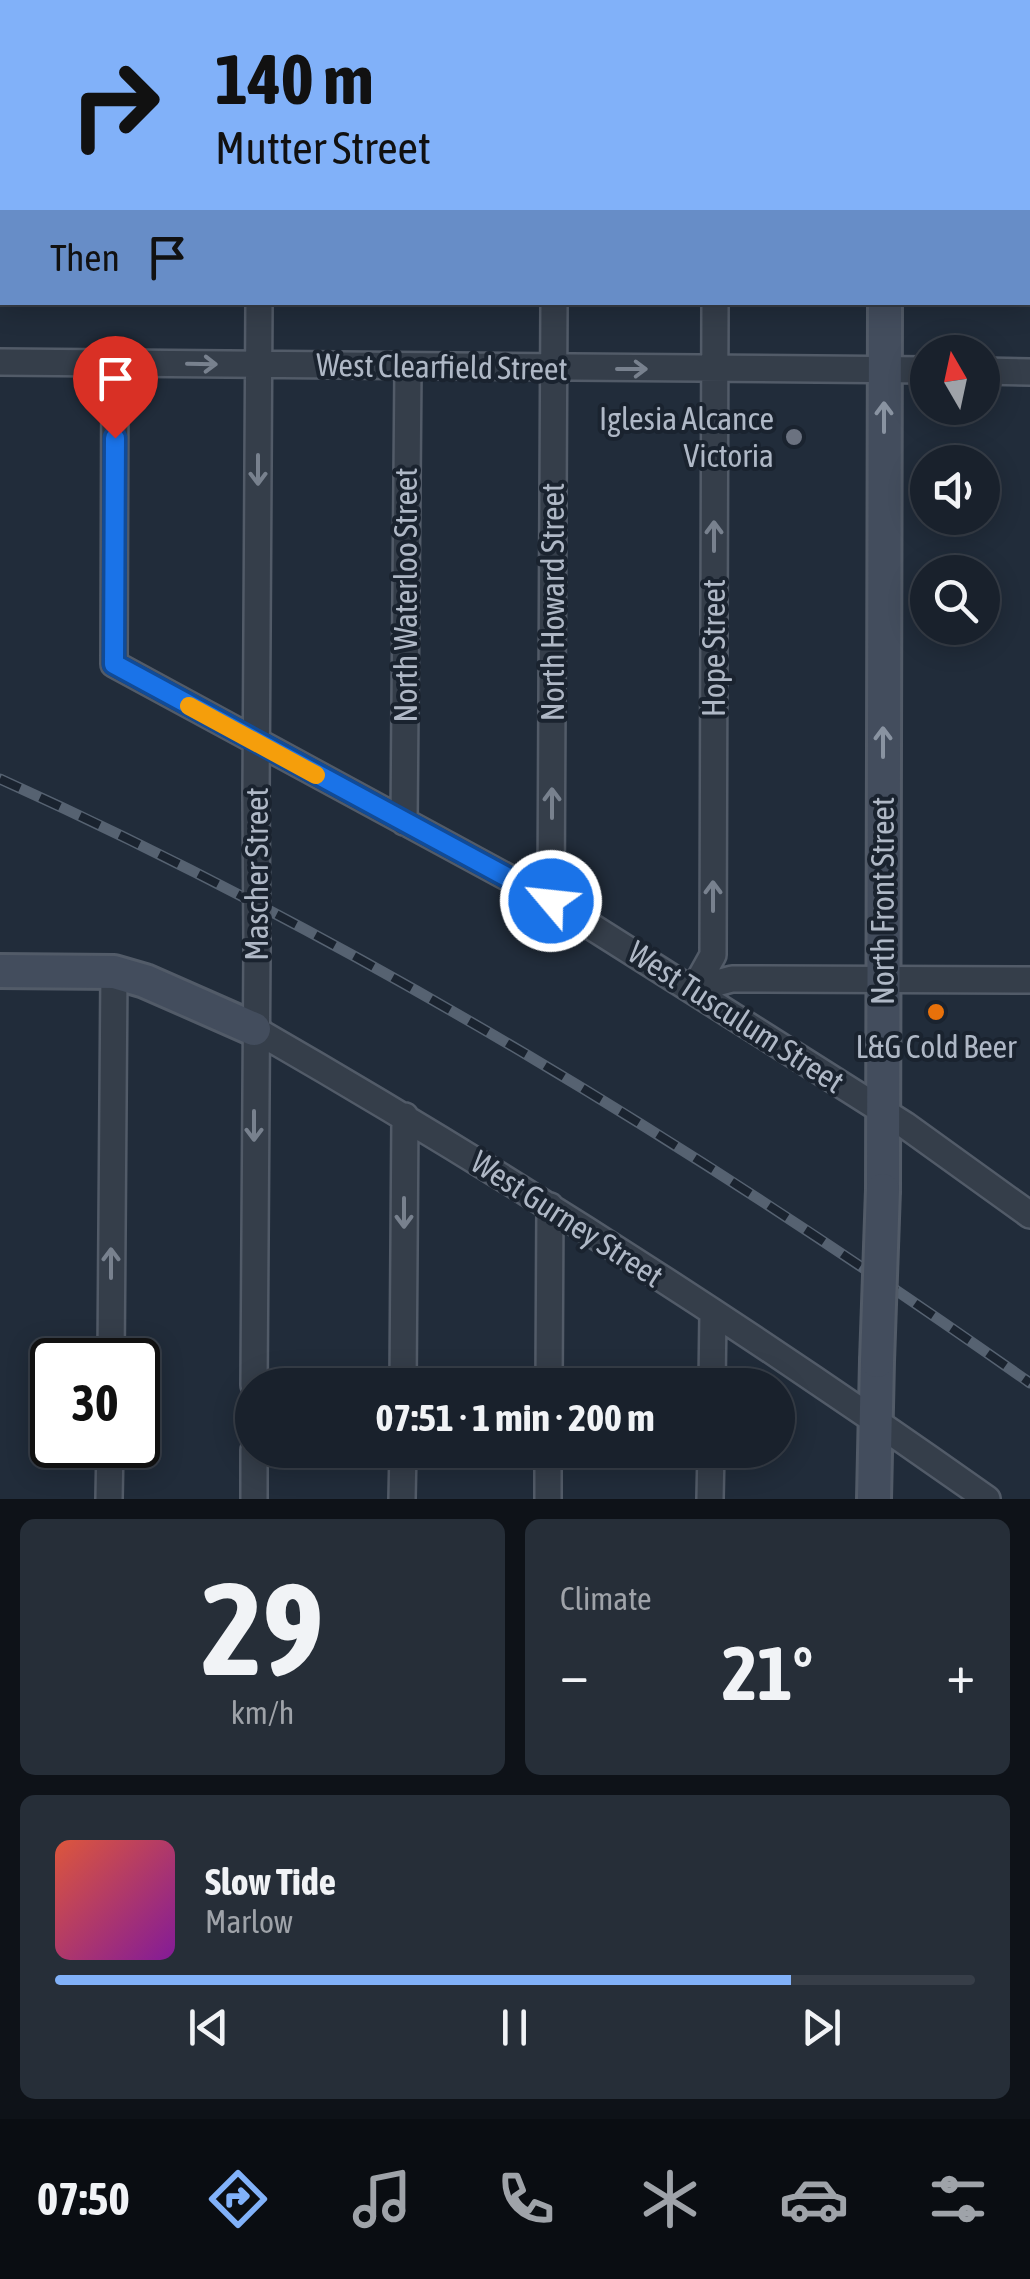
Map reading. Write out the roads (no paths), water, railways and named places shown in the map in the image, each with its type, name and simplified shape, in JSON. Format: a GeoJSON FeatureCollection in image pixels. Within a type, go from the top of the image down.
{"type":"FeatureCollection","features":[{"type":"Feature","properties":{"kind":"street","name":"Mascher Street"},"geometry":{"type":"LineString","coordinates":[[254,1368],[259,305]]}},
{"type":"Feature","properties":{"kind":"street","name":"North Howard Street"},"geometry":{"type":"LineString","coordinates":[[551,901],[554,305]]}},
{"type":"Feature","properties":{"kind":"street","name":"Hope Street"},"geometry":{"type":"LineString","coordinates":[[694,989],[713,955],[715,305]]}},
{"type":"Feature","properties":{"kind":"street","name":"North Front Street"},"geometry":{"type":"LineString","coordinates":[[874,1499],[884,1112],[885,305]]}},
{"type":"Feature","properties":{"kind":"street","name":"West Clearfield Street"},"geometry":{"type":"LineString","coordinates":[[0,362],[910,370]]}},
{"type":"Feature","properties":{"kind":"street","name":"West Tusculum Street"},"geometry":{"type":"LineString","coordinates":[[115,363],[114,664],[551,901],[884,1112],[1030,1215]]}},
{"type":"Feature","properties":{"kind":"street","name":"North Waterloo Street"},"geometry":{"type":"LineString","coordinates":[[404,822],[408,368]]}},
{"type":"Feature","properties":{"kind":"street"},"geometry":{"type":"LineString","coordinates":[[1000,371],[1030,372]]}},
{"type":"Feature","properties":{"kind":"street"},"geometry":{"type":"LineString","coordinates":[[0,971],[114,972],[145,981],[254,1029]]}},
{"type":"Feature","properties":{"kind":"street"},"geometry":{"type":"LineString","coordinates":[[110,1338],[114,972]]}},
{"type":"Feature","properties":{"kind":"street"},"geometry":{"type":"LineString","coordinates":[[694,989],[732,979],[1030,980]]}},
{"type":"Feature","properties":{"kind":"street","name":"West Gurney Street"},"geometry":{"type":"LineString","coordinates":[[254,1029],[550,1206],[874,1419],[987,1499]]}},
{"type":"Feature","properties":{"kind":"street"},"geometry":{"type":"LineString","coordinates":[[403,1368],[404,1116]]}},
{"type":"Feature","properties":{"kind":"street"},"geometry":{"type":"LineString","coordinates":[[549,1368],[550,1206]]}},
{"type":"Feature","properties":{"kind":"street"},"geometry":{"type":"LineString","coordinates":[[712,1368],[713,1313]]}},
{"type":"Feature","properties":{"kind":"street"},"geometry":{"type":"LineString","coordinates":[[110,1468],[110,1499]]}},
{"type":"Feature","properties":{"kind":"street"},"geometry":{"type":"LineString","coordinates":[[254,1468],[254,1499]]}},
{"type":"Feature","properties":{"kind":"street"},"geometry":{"type":"LineString","coordinates":[[402,1468],[402,1499]]}},
{"type":"Feature","properties":{"kind":"street"},"geometry":{"type":"LineString","coordinates":[[548,1468],[548,1499]]}},
{"type":"Feature","properties":{"kind":"street"},"geometry":{"type":"LineString","coordinates":[[710,1499],[711,1468]]}},
{"type":"Feature","properties":{"kind":"railway"},"geometry":{"type":"LineString","coordinates":[[0,779],[269,910],[529,1056],[783,1215],[1030,1383]]}},
{"type":"Feature","properties":{"kind":"place","name":"Iglesia Alcance Victoria"},"geometry":{"type":"Point","coordinates":[794,437]}},
{"type":"Feature","properties":{"kind":"place","name":"L&G Cold Beer"},"geometry":{"type":"Point","coordinates":[936,1012]}}]}
